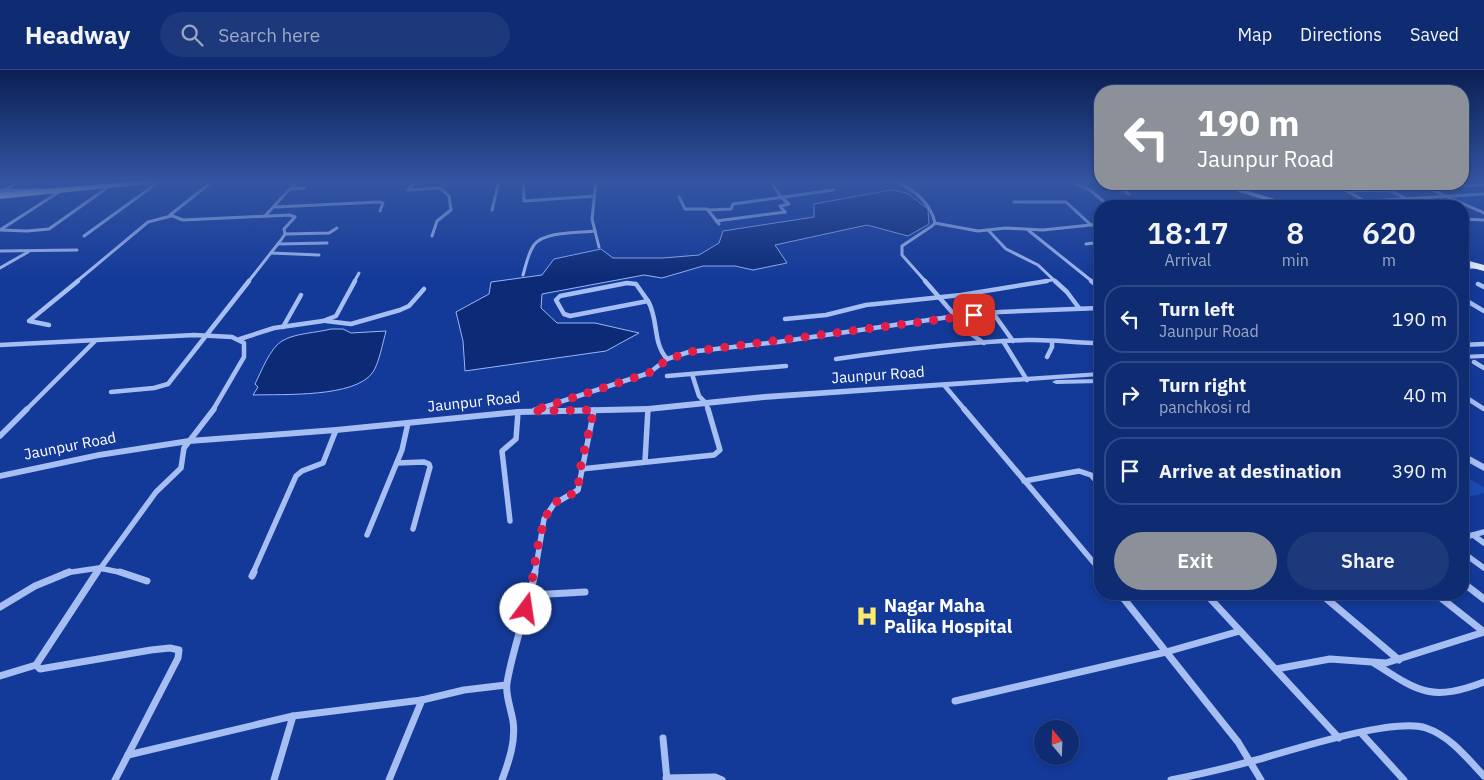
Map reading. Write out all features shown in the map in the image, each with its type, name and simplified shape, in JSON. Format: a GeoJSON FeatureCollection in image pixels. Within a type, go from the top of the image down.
{"type":"FeatureCollection","features":[{"type":"Feature","properties":{"kind":"highway"},"geometry":{"type":"LineString","coordinates":[[1469,260],[1483,266]]}},
{"type":"Feature","properties":{"kind":"highway"},"geometry":{"type":"LineString","coordinates":[[1469,263],[1483,266]]}},
{"type":"Feature","properties":{"kind":"street"},"geometry":{"type":"LineString","coordinates":[[25,214],[0,230],[27,231],[50,229],[71,214]]}},
{"type":"Feature","properties":{"kind":"street"},"geometry":{"type":"LineString","coordinates":[[84,236],[113,214]]}},
{"type":"Feature","properties":{"kind":"street"},"geometry":{"type":"LineString","coordinates":[[432,236],[438,221],[446,214]]}},
{"type":"Feature","properties":{"kind":"street"},"geometry":{"type":"LineString","coordinates":[[593,214],[592,219],[599,247]]}},
{"type":"Feature","properties":{"kind":"street"},"geometry":{"type":"LineString","coordinates":[[711,214],[717,223],[773,214]]}},
{"type":"Feature","properties":{"kind":"street"},"geometry":{"type":"LineString","coordinates":[[931,214],[935,223]]}},
{"type":"Feature","properties":{"kind":"street"},"geometry":{"type":"LineString","coordinates":[[1079,214],[1091,225]]}},
{"type":"Feature","properties":{"kind":"street"},"geometry":{"type":"LineString","coordinates":[[49,325],[29,321],[148,222],[171,216],[183,220],[294,215],[295,217],[284,229],[285,234],[278,244],[168,384],[154,388],[111,392]]}},
{"type":"Feature","properties":{"kind":"street"},"geometry":{"type":"LineString","coordinates":[[1469,219],[1484,220]]}},
{"type":"Feature","properties":{"kind":"street"},"geometry":{"type":"LineString","coordinates":[[984,343],[972,334],[941,297],[916,273],[902,255],[901,250],[905,242],[935,223],[970,230],[1006,228],[1028,230],[1094,225]]}},
{"type":"Feature","properties":{"kind":"street"},"geometry":{"type":"LineString","coordinates":[[285,234],[329,233],[337,228]]}},
{"type":"Feature","properties":{"kind":"street"},"geometry":{"type":"LineString","coordinates":[[988,230],[1006,249],[1033,262],[1067,292],[1079,308]]}},
{"type":"Feature","properties":{"kind":"street"},"geometry":{"type":"LineString","coordinates":[[1028,230],[1094,283]]}},
{"type":"Feature","properties":{"kind":"street"},"geometry":{"type":"LineString","coordinates":[[523,275],[533,245],[538,240],[553,235],[595,231]]}},
{"type":"Feature","properties":{"kind":"street"},"geometry":{"type":"LineString","coordinates":[[278,244],[327,242]]}},
{"type":"Feature","properties":{"kind":"street"},"geometry":{"type":"LineString","coordinates":[[1086,244],[1094,243]]}},
{"type":"Feature","properties":{"kind":"street"},"geometry":{"type":"LineString","coordinates":[[0,252],[77,250]]}},
{"type":"Feature","properties":{"kind":"street"},"geometry":{"type":"LineString","coordinates":[[0,268],[28,252]]}},
{"type":"Feature","properties":{"kind":"street"},"geometry":{"type":"LineString","coordinates":[[271,253],[319,254]]}},
{"type":"Feature","properties":{"kind":"street"},"geometry":{"type":"LineString","coordinates":[[1469,267],[1483,266]]}},
{"type":"Feature","properties":{"kind":"street"},"geometry":{"type":"LineString","coordinates":[[0,345],[207,335],[240,339],[283,326],[323,321],[336,316],[340,312],[359,273]]}},
{"type":"Feature","properties":{"kind":"street"},"geometry":{"type":"LineString","coordinates":[[785,319],[826,315],[866,305],[941,297],[1052,280]]}},
{"type":"Feature","properties":{"kind":"street"},"geometry":{"type":"LineString","coordinates":[[649,301],[570,316],[564,314],[556,300],[560,296],[632,283],[636,284],[649,301],[653,310],[656,340],[667,360]]}},
{"type":"Feature","properties":{"kind":"street"},"geometry":{"type":"LineString","coordinates":[[1478,284],[1484,287]]}},
{"type":"Feature","properties":{"kind":"street"},"geometry":{"type":"LineString","coordinates":[[323,321],[344,324],[358,323],[405,308],[424,289]]}},
{"type":"Feature","properties":{"kind":"street"},"geometry":{"type":"LineString","coordinates":[[283,326],[301,295]]}},
{"type":"Feature","properties":{"kind":"street"},"geometry":{"type":"LineString","coordinates":[[1469,302],[1484,311]]}},
{"type":"Feature","properties":{"kind":"street"},"geometry":{"type":"LineString","coordinates":[[532,411],[649,373],[667,360],[689,352],[778,342],[956,316],[1094,308]]}},
{"type":"Feature","properties":{"kind":"street"},"geometry":{"type":"LineString","coordinates":[[992,313],[1012,341]]}},
{"type":"Feature","properties":{"kind":"street"},"geometry":{"type":"LineString","coordinates":[[0,676],[36,665],[100,568],[156,492],[181,468],[182,454],[189,441],[214,408],[244,357],[244,343],[240,339]]}},
{"type":"Feature","properties":{"kind":"street"},"geometry":{"type":"LineString","coordinates":[[0,436],[96,340]]}},
{"type":"Feature","properties":{"kind":"street"},"geometry":{"type":"LineString","coordinates":[[1003,341],[1027,380]]}},
{"type":"Feature","properties":{"kind":"street"},"geometry":{"type":"LineString","coordinates":[[836,359],[899,350],[1003,341],[1094,343]]}},
{"type":"Feature","properties":{"kind":"street"},"geometry":{"type":"LineString","coordinates":[[1046,357],[1052,347],[1052,342]]}},
{"type":"Feature","properties":{"kind":"street"},"geometry":{"type":"LineString","coordinates":[[1469,345],[1484,344]]}},
{"type":"Feature","properties":{"kind":"street"},"geometry":{"type":"LineString","coordinates":[[1469,357],[1484,356]]}},
{"type":"Feature","properties":{"kind":"street"},"geometry":{"type":"LineString","coordinates":[[1469,362],[1484,362]]}},
{"type":"Feature","properties":{"kind":"street"},"geometry":{"type":"LineString","coordinates":[[1474,362],[1484,368]]}},
{"type":"Feature","properties":{"kind":"street"},"geometry":{"type":"LineString","coordinates":[[667,376],[786,366]]}},
{"type":"Feature","properties":{"kind":"street"},"geometry":{"type":"LineString","coordinates":[[580,469],[714,455],[718,453],[720,450],[706,403],[699,396],[692,374]]}},
{"type":"Feature","properties":{"kind":"street","name":"Jaunpur Road"},"geometry":{"type":"LineString","coordinates":[[1043,380],[1053,376],[1094,374]]}},
{"type":"Feature","properties":{"kind":"street","name":"Jaunpur Road"},"geometry":{"type":"LineString","coordinates":[[0,476],[99,456],[189,441],[408,424],[518,412],[648,409],[764,397],[1027,380],[1054,382],[1094,381]]}},
{"type":"Feature","properties":{"kind":"street"},"geometry":{"type":"LineString","coordinates":[[944,385],[1094,563]]}},
{"type":"Feature","properties":{"kind":"street"},"geometry":{"type":"LineString","coordinates":[[1469,399],[1484,409]]}},
{"type":"Feature","properties":{"kind":"street"},"geometry":{"type":"LineString","coordinates":[[645,461],[648,409]]}},
{"type":"Feature","properties":{"kind":"street"},"geometry":{"type":"LineString","coordinates":[[502,780],[510,758],[513,740],[513,723],[506,686],[531,595],[544,519],[554,504],[578,490],[580,469],[594,410]]}},
{"type":"Feature","properties":{"kind":"street"},"geometry":{"type":"LineString","coordinates":[[510,520],[502,451],[516,438],[518,412]]}},
{"type":"Feature","properties":{"kind":"street"},"geometry":{"type":"LineString","coordinates":[[367,535],[405,442],[408,424]]}},
{"type":"Feature","properties":{"kind":"street"},"geometry":{"type":"LineString","coordinates":[[252,576],[296,476],[300,471],[320,466],[323,463],[336,430]]}},
{"type":"Feature","properties":{"kind":"street"},"geometry":{"type":"LineString","coordinates":[[1469,460],[1482,470]]}},
{"type":"Feature","properties":{"kind":"street"},"geometry":{"type":"LineString","coordinates":[[397,463],[424,462],[429,464],[430,467],[413,529]]}},
{"type":"Feature","properties":{"kind":"street"},"geometry":{"type":"LineString","coordinates":[[1469,464],[1482,470]]}},
{"type":"Feature","properties":{"kind":"street"},"geometry":{"type":"LineString","coordinates":[[0,482],[32,469]]}},
{"type":"Feature","properties":{"kind":"street"},"geometry":{"type":"LineString","coordinates":[[1024,481],[1079,471],[1094,478]]}},
{"type":"Feature","properties":{"kind":"street"},"geometry":{"type":"LineString","coordinates":[[1469,537],[1484,532]]}},
{"type":"Feature","properties":{"kind":"street"},"geometry":{"type":"LineString","coordinates":[[1473,536],[1484,543]]}},
{"type":"Feature","properties":{"kind":"street"},"geometry":{"type":"LineString","coordinates":[[1469,557],[1484,568]]}},
{"type":"Feature","properties":{"kind":"street"},"geometry":{"type":"LineString","coordinates":[[0,607],[45,579],[58,574],[100,568],[147,581]]}},
{"type":"Feature","properties":{"kind":"street"},"geometry":{"type":"LineString","coordinates":[[1469,587],[1484,599]]}},
{"type":"Feature","properties":{"kind":"street"},"geometry":{"type":"LineString","coordinates":[[531,595],[584,592]]}},
{"type":"Feature","properties":{"kind":"street"},"geometry":{"type":"LineString","coordinates":[[1125,600],[1215,712],[1250,760],[1261,780]]}},
{"type":"Feature","properties":{"kind":"street"},"geometry":{"type":"LineString","coordinates":[[1211,600],[1339,738]]}},
{"type":"Feature","properties":{"kind":"street"},"geometry":{"type":"LineString","coordinates":[[1328,600],[1399,660]]}},
{"type":"Feature","properties":{"kind":"street"},"geometry":{"type":"LineString","coordinates":[[1444,600],[1484,632]]}},
{"type":"Feature","properties":{"kind":"street"},"geometry":{"type":"LineString","coordinates":[[954,701],[1166,652],[1240,631]]}},
{"type":"Feature","properties":{"kind":"street"},"geometry":{"type":"LineString","coordinates":[[1276,670],[1314,660],[1336,658],[1373,663],[1399,660],[1484,632]]}},
{"type":"Feature","properties":{"kind":"street"},"geometry":{"type":"LineString","coordinates":[[36,665],[40,669],[51,668],[151,650],[170,648],[179,650],[178,658],[115,780]]}},
{"type":"Feature","properties":{"kind":"street"},"geometry":{"type":"LineString","coordinates":[[1373,663],[1418,689],[1429,693],[1464,689],[1484,682]]}},
{"type":"Feature","properties":{"kind":"street"},"geometry":{"type":"LineString","coordinates":[[128,755],[293,716],[422,700],[464,690],[506,686]]}},
{"type":"Feature","properties":{"kind":"street"},"geometry":{"type":"LineString","coordinates":[[389,780],[422,700]]}},
{"type":"Feature","properties":{"kind":"street"},"geometry":{"type":"LineString","coordinates":[[274,780],[293,716]]}},
{"type":"Feature","properties":{"kind":"street"},"geometry":{"type":"LineString","coordinates":[[1171,780],[1339,738],[1396,726],[1410,725],[1426,728],[1441,735],[1484,776]]}},
{"type":"Feature","properties":{"kind":"street"},"geometry":{"type":"LineString","coordinates":[[1362,734],[1404,780]]}},
{"type":"Feature","properties":{"kind":"street"},"geometry":{"type":"LineString","coordinates":[[663,738],[667,779],[715,777],[722,780]]}},
{"type":"Feature","properties":{"kind":"shaded area"},"geometry":{"type":"Polygon","coordinates":[[[814,214],[928,214],[929,224],[908,236],[867,225],[775,245],[787,263],[753,270],[735,266],[703,266],[662,278],[644,275],[542,294],[541,308],[557,323],[595,323],[639,333],[606,351],[465,371],[463,341],[456,312],[489,294],[491,282],[542,275],[554,259],[601,249],[613,258],[663,258],[699,255],[719,243],[723,231],[814,217],[814,214]]]}},
{"type":"Feature","properties":{"kind":"shaded area"},"geometry":{"type":"Polygon","coordinates":[[[331,329],[343,329],[351,333],[386,331],[375,368],[364,380],[351,386],[318,393],[253,395],[258,387],[255,384],[263,367],[278,344],[293,336],[331,329]]]}},
{"type":"Feature","properties":{"kind":"shaded area"},"geometry":{"type":"Polygon","coordinates":[[[1469,479],[1484,487],[1484,493],[1469,497],[1469,479]]]}},
{"type":"Feature","properties":{"kind":"place","name":"Nagar Maha Palika Hospital"},"geometry":{"type":"Point","coordinates":[867,616]}},
{"type":"Feature","properties":{"kind":"route"},"geometry":{"type":"LineString","coordinates":[[526,609],[531,595],[544,519],[554,504],[578,490],[580,469],[594,410],[532,411],[649,373],[667,360],[689,352],[778,342],[974,315]]}}]}
